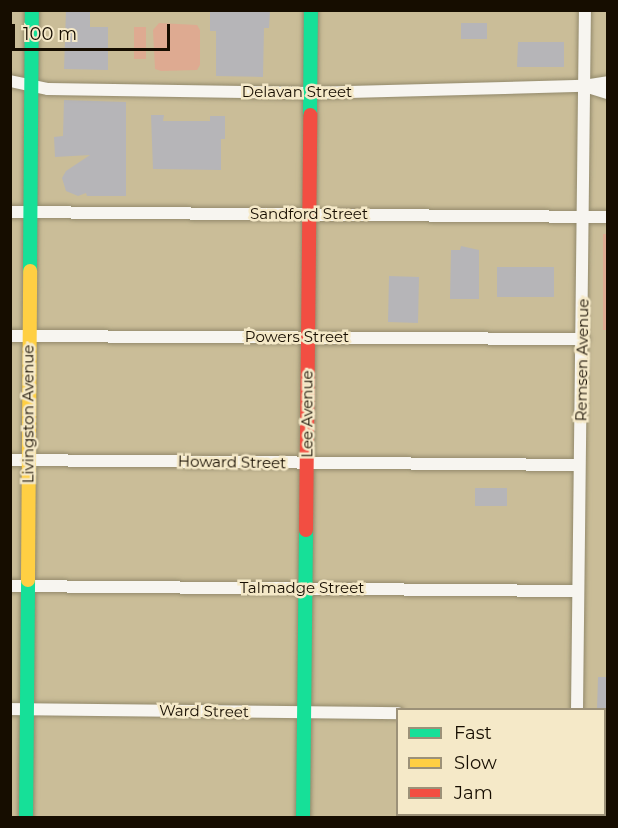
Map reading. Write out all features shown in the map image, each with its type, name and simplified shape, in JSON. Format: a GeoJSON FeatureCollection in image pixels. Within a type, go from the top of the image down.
{"type":"FeatureCollection","features":[{"type":"Feature","properties":{"kind":"main road","name":"Livingston Avenue"},"geometry":{"type":"LineString","coordinates":[[26,818],[32,10]]}},
{"type":"Feature","properties":{"kind":"main road","name":"Lee Avenue"},"geometry":{"type":"LineString","coordinates":[[303,818],[311,10]]}},
{"type":"Feature","properties":{"kind":"street","name":"Remsen Avenue"},"geometry":{"type":"LineString","coordinates":[[577,708],[585,10]]}},
{"type":"Feature","properties":{"kind":"street","name":"Delavan Street"},"geometry":{"type":"LineString","coordinates":[[10,81],[48,89],[310,93],[584,86],[608,82]]}},
{"type":"Feature","properties":{"kind":"street","name":"Delavan Street"},"geometry":{"type":"LineString","coordinates":[[584,86],[608,93]]}},
{"type":"Feature","properties":{"kind":"street","name":"Sandford Street"},"geometry":{"type":"LineString","coordinates":[[10,212],[608,217]]}},
{"type":"Feature","properties":{"kind":"street","name":"Powers Street"},"geometry":{"type":"LineString","coordinates":[[10,336],[583,339]]}},
{"type":"Feature","properties":{"kind":"street","name":"Howard Street"},"geometry":{"type":"LineString","coordinates":[[10,460],[579,465]]}},
{"type":"Feature","properties":{"kind":"street","name":"Talmadge Street"},"geometry":{"type":"LineString","coordinates":[[10,586],[578,591]]}},
{"type":"Feature","properties":{"kind":"street","name":"Ward Street"},"geometry":{"type":"LineString","coordinates":[[10,709],[396,713]]}},
{"type":"Feature","properties":{"kind":"shaded area"},"geometry":{"type":"Polygon","coordinates":[[[159,23],[197,25],[200,30],[200,65],[197,70],[161,71],[155,69],[153,30],[159,23]]]}},
{"type":"Feature","properties":{"kind":"shaded area"},"geometry":{"type":"Polygon","coordinates":[[[134,27],[146,27],[146,59],[134,59],[134,27]]]}},
{"type":"Feature","properties":{"kind":"shaded area"},"geometry":{"type":"Polygon","coordinates":[[[603,234],[608,234],[607,330],[603,330],[603,234]]]}},
{"type":"Feature","properties":{"kind":"building"},"geometry":{"type":"Polygon","coordinates":[[[66,10],[90,10],[90,27],[108,27],[108,70],[64,69],[66,10]]]}},
{"type":"Feature","properties":{"kind":"building"},"geometry":{"type":"Polygon","coordinates":[[[210,10],[270,10],[269,28],[264,28],[263,77],[216,76],[216,31],[210,31],[210,10]]]}},
{"type":"Feature","properties":{"kind":"building"},"geometry":{"type":"Polygon","coordinates":[[[461,23],[487,23],[487,39],[461,39],[461,23]]]}},
{"type":"Feature","properties":{"kind":"building"},"geometry":{"type":"Polygon","coordinates":[[[518,42],[564,42],[564,67],[517,67],[518,42]]]}},
{"type":"Feature","properties":{"kind":"building"},"geometry":{"type":"Polygon","coordinates":[[[64,100],[126,102],[126,196],[87,196],[86,193],[78,196],[66,191],[62,178],[66,171],[90,155],[55,157],[54,137],[63,136],[64,100]]]}},
{"type":"Feature","properties":{"kind":"building"},"geometry":{"type":"Polygon","coordinates":[[[151,115],[164,115],[163,121],[210,121],[210,116],[225,116],[225,139],[221,139],[221,170],[153,169],[151,115]]]}},
{"type":"Feature","properties":{"kind":"building"},"geometry":{"type":"Polygon","coordinates":[[[461,246],[479,250],[479,299],[450,299],[451,250],[460,250],[461,246]]]}},
{"type":"Feature","properties":{"kind":"building"},"geometry":{"type":"Polygon","coordinates":[[[497,267],[554,267],[554,297],[497,297],[497,267]]]}},
{"type":"Feature","properties":{"kind":"building"},"geometry":{"type":"Polygon","coordinates":[[[389,276],[419,277],[418,323],[388,322],[389,276]]]}},
{"type":"Feature","properties":{"kind":"building"},"geometry":{"type":"Polygon","coordinates":[[[475,488],[507,488],[507,506],[475,506],[475,488]]]}},
{"type":"Feature","properties":{"kind":"building"},"geometry":{"type":"Polygon","coordinates":[[[598,677],[608,677],[608,710],[597,708],[598,677]]]}},
{"type":"Feature","properties":{"kind":"traffic: fast"},"geometry":{"type":"LineString","coordinates":[[30,271],[32,10]]}},
{"type":"Feature","properties":{"kind":"traffic: fast"},"geometry":{"type":"LineString","coordinates":[[310,115],[311,10]]}},
{"type":"Feature","properties":{"kind":"traffic: fast"},"geometry":{"type":"LineString","coordinates":[[303,818],[306,530]]}},
{"type":"Feature","properties":{"kind":"traffic: fast"},"geometry":{"type":"LineString","coordinates":[[26,818],[28,580]]}},
{"type":"Feature","properties":{"kind":"traffic: slow"},"geometry":{"type":"LineString","coordinates":[[28,580],[30,271]]}},
{"type":"Feature","properties":{"kind":"traffic: jam"},"geometry":{"type":"LineString","coordinates":[[306,530],[310,115]]}}]}
